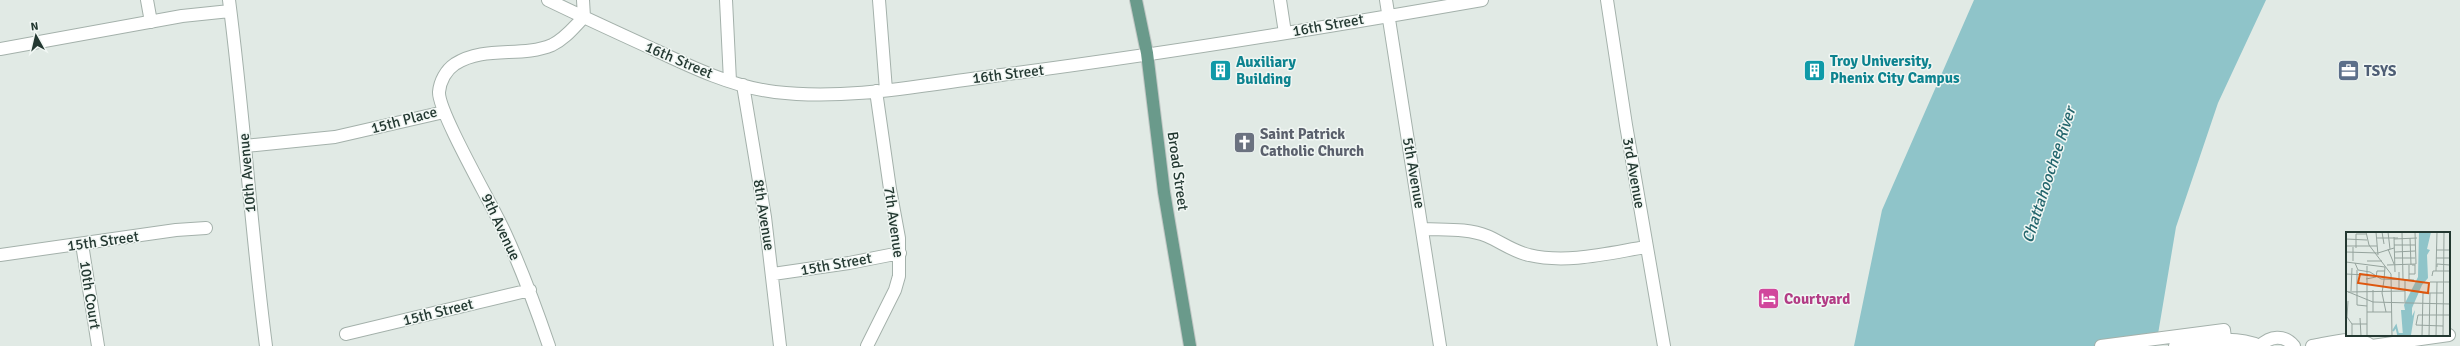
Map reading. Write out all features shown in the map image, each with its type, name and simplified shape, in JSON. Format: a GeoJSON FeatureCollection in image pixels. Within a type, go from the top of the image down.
{"type":"FeatureCollection","features":[{"type":"Feature","properties":{"kind":"main road","name":"Broad Street"},"geometry":{"type":"LineString","coordinates":[[1136,0],[1147,53],[1164,192],[1190,346]]}},
{"type":"Feature","properties":{"kind":"street"},"geometry":{"type":"LineString","coordinates":[[147,0],[151,22]]}},
{"type":"Feature","properties":{"kind":"street","name":"16th Street"},"geometry":{"type":"LineString","coordinates":[[548,0],[730,82],[774,92],[802,94],[881,90],[1084,64],[1147,53],[1285,33],[1388,14],[1482,0]]}},
{"type":"Feature","properties":{"kind":"street"},"geometry":{"type":"LineString","coordinates":[[583,0],[584,17]]}},
{"type":"Feature","properties":{"kind":"street"},"geometry":{"type":"LineString","coordinates":[[726,0],[730,82]]}},
{"type":"Feature","properties":{"kind":"street","name":"7th Avenue"},"geometry":{"type":"LineString","coordinates":[[867,346],[895,290],[900,276],[900,253],[881,90],[879,0]]}},
{"type":"Feature","properties":{"kind":"street"},"geometry":{"type":"LineString","coordinates":[[1280,0],[1285,33]]}},
{"type":"Feature","properties":{"kind":"street","name":"5th Avenue"},"geometry":{"type":"LineString","coordinates":[[1386,0],[1424,229],[1440,346]]}},
{"type":"Feature","properties":{"kind":"street","name":"3rd Avenue"},"geometry":{"type":"LineString","coordinates":[[1607,0],[1646,247],[1664,346]]}},
{"type":"Feature","properties":{"kind":"street"},"geometry":{"type":"LineString","coordinates":[[0,49],[151,22],[229,5]]}},
{"type":"Feature","properties":{"kind":"street","name":"10th Avenue"},"geometry":{"type":"LineString","coordinates":[[229,5],[245,146],[249,206],[266,346]]}},
{"type":"Feature","properties":{"kind":"street","name":"15th Place"},"geometry":{"type":"LineString","coordinates":[[245,146],[335,137],[444,112],[439,92],[443,77],[454,65],[467,57],[486,52],[538,49],[552,44],[565,37],[584,17]]}},
{"type":"Feature","properties":{"kind":"street","name":"8th Avenue"},"geometry":{"type":"LineString","coordinates":[[743,85],[773,274],[780,346]]}},
{"type":"Feature","properties":{"kind":"street","name":"9th Avenue"},"geometry":{"type":"LineString","coordinates":[[444,112],[490,201],[530,290],[550,346]]}},
{"type":"Feature","properties":{"kind":"street","name":"15th Street"},"geometry":{"type":"LineString","coordinates":[[0,255],[176,230],[206,228]]}},
{"type":"Feature","properties":{"kind":"street"},"geometry":{"type":"LineString","coordinates":[[1424,229],[1465,231],[1485,236],[1528,255],[1557,258],[1583,257],[1646,247]]}},
{"type":"Feature","properties":{"kind":"street","name":"10th Court"},"geometry":{"type":"LineString","coordinates":[[82,244],[97,341]]}},
{"type":"Feature","properties":{"kind":"street","name":"15th Street"},"geometry":{"type":"LineString","coordinates":[[773,274],[849,263],[900,253]]}},
{"type":"Feature","properties":{"kind":"street","name":"15th Street"},"geometry":{"type":"LineString","coordinates":[[346,334],[530,290]]}},
{"type":"Feature","properties":{"kind":"street"},"geometry":{"type":"LineString","coordinates":[[2101,346],[2224,330],[2226,343]]}},
{"type":"Feature","properties":{"kind":"street"},"geometry":{"type":"LineString","coordinates":[[2450,335],[2460,333]]}},
{"type":"Feature","properties":{"kind":"street"},"geometry":{"type":"LineString","coordinates":[[2312,346],[2355,340],[2364,341],[2372,346],[2442,336]]}},
{"type":"Feature","properties":{"kind":"street"},"geometry":{"type":"LineString","coordinates":[[2175,346],[2248,340],[2260,346],[2272,338],[2286,340],[2294,345]]}},
{"type":"Feature","properties":{"kind":"water","name":"Chattahoochee River"},"geometry":{"type":"Polygon","coordinates":[[[1974,0],[2266,0],[2218,103],[2176,227],[2156,346],[1854,346],[1882,210],[1974,0]]]}},
{"type":"Feature","properties":{"kind":"place","name":"Troy University, Phenix City Campus"},"geometry":{"type":"Point","coordinates":[1815,70]}},
{"type":"Feature","properties":{"kind":"place","name":"Auxiliary Building"},"geometry":{"type":"Point","coordinates":[1220,71]}},
{"type":"Feature","properties":{"kind":"place","name":"TSYS"},"geometry":{"type":"Point","coordinates":[2349,71]}},
{"type":"Feature","properties":{"kind":"place","name":"Saint Patrick Catholic Church"},"geometry":{"type":"Point","coordinates":[1245,143]}},
{"type":"Feature","properties":{"kind":"place","name":"Courtyard"},"geometry":{"type":"Point","coordinates":[1769,299]}}]}
